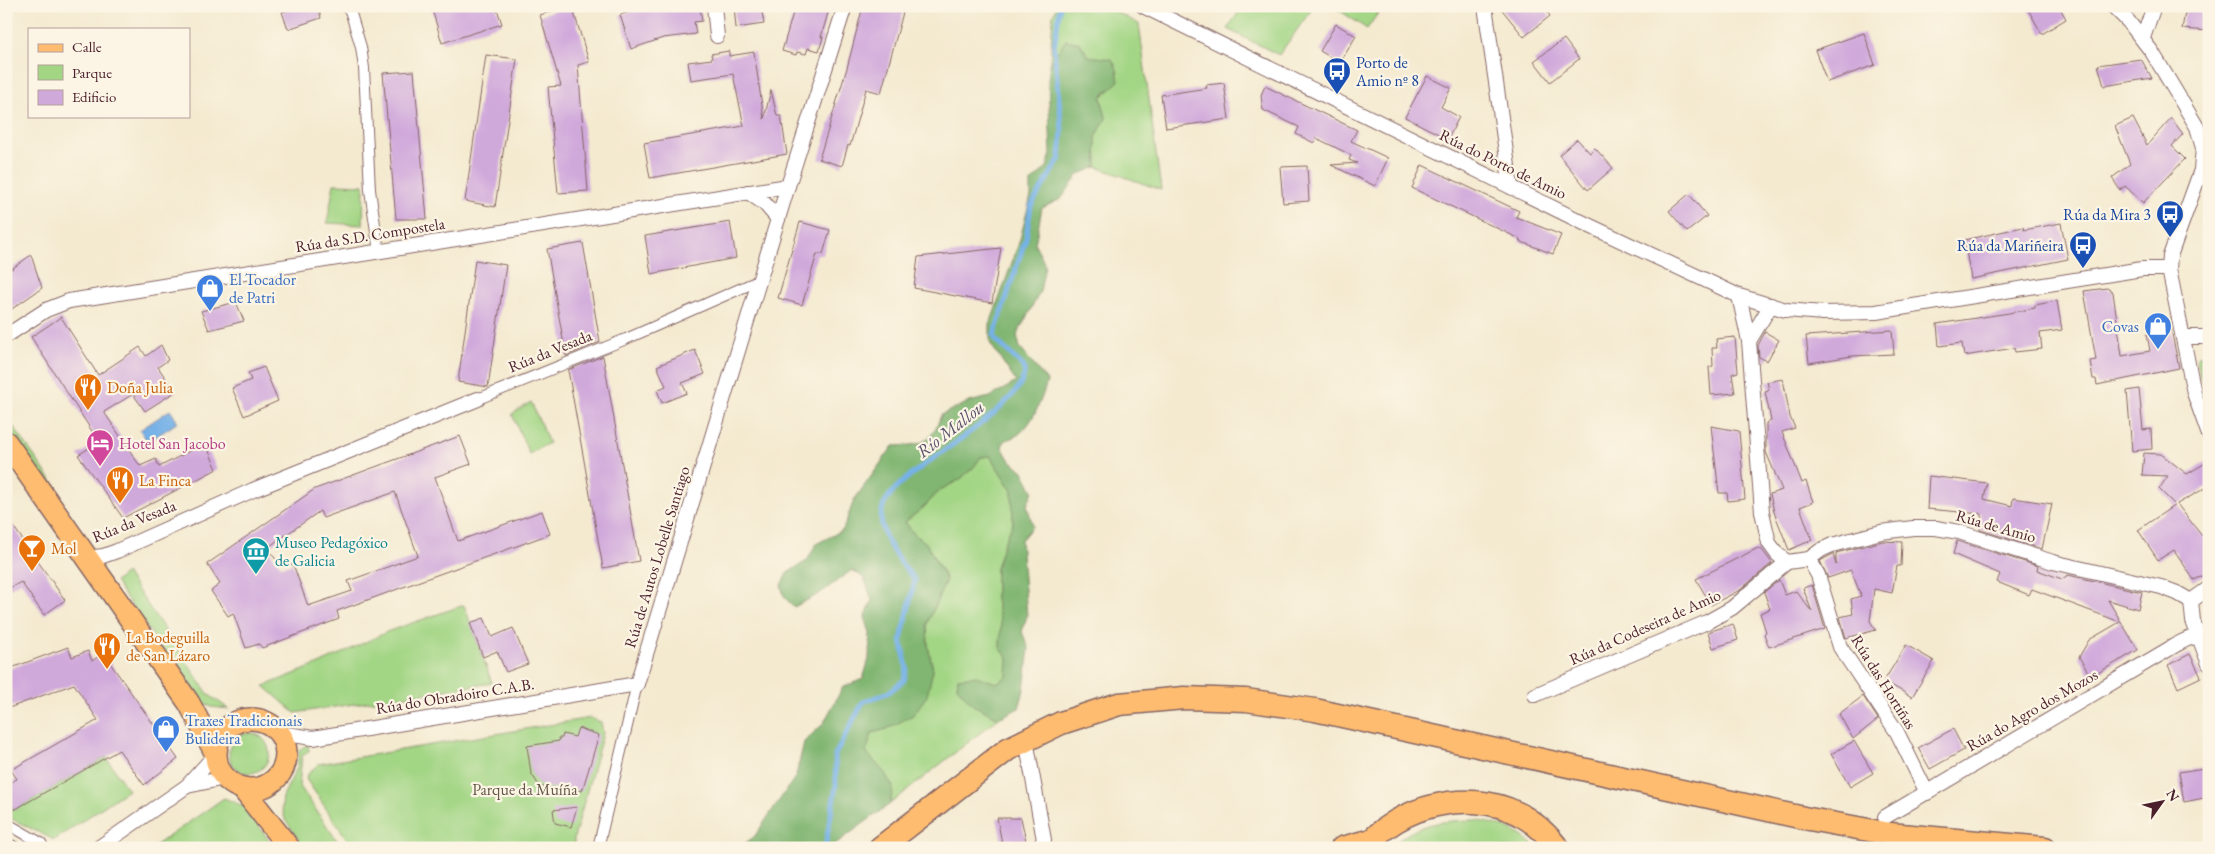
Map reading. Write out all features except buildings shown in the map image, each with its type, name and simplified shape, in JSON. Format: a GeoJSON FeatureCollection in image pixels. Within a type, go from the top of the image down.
{"type":"FeatureCollection","features":[{"type":"Feature","properties":{"kind":"highway"},"geometry":{"type":"LineString","coordinates":[[880,848],[1008,749],[1026,740],[1061,723],[1119,704],[1184,698],[1246,700],[1315,710],[1804,818],[1890,834],[2045,848]]}},
{"type":"Feature","properties":{"kind":"highway"},"geometry":{"type":"LineString","coordinates":[[1342,848],[1368,844],[1390,825],[1413,813],[1441,804],[1468,801],[1493,805],[1517,813],[1538,827],[1558,848]]}},
{"type":"Feature","properties":{"kind":"main road"},"geometry":{"type":"LineString","coordinates":[[6,442],[189,703],[215,753],[219,770],[234,783],[287,844]]}},
{"type":"Feature","properties":{"kind":"main road"},"geometry":{"type":"LineString","coordinates":[[189,703],[208,715],[234,722]]}},
{"type":"Feature","properties":{"kind":"main road"},"geometry":{"type":"LineString","coordinates":[[215,753],[218,738],[234,722],[252,718],[262,720],[271,724],[280,733],[286,747],[286,756],[284,766],[275,780],[264,787],[254,790],[234,783]]}},
{"type":"Feature","properties":{"kind":"main road"},"geometry":{"type":"LineString","coordinates":[[275,780],[274,802],[287,844]]}},
{"type":"Feature","properties":{"kind":"street"},"geometry":{"type":"LineString","coordinates":[[714,6],[718,36]]}},
{"type":"Feature","properties":{"kind":"street"},"geometry":{"type":"LineString","coordinates":[[760,280],[845,6]]}},
{"type":"Feature","properties":{"kind":"street","name":"Rúa do Porto de Amio"},"geometry":{"type":"LineString","coordinates":[[1143,6],[1511,187],[1739,296]]}},
{"type":"Feature","properties":{"kind":"street"},"geometry":{"type":"LineString","coordinates":[[1485,6],[1511,187]]}},
{"type":"Feature","properties":{"kind":"street"},"geometry":{"type":"LineString","coordinates":[[2113,6],[2142,38],[2197,127],[2203,148],[2201,170],[2170,256],[2169,268],[2194,393],[2209,435]]}},
{"type":"Feature","properties":{"kind":"street"},"geometry":{"type":"LineString","coordinates":[[2142,38],[2154,6]]}},
{"type":"Feature","properties":{"kind":"street"},"geometry":{"type":"LineString","coordinates":[[349,7],[361,47],[364,68],[370,190],[379,252]]}},
{"type":"Feature","properties":{"kind":"street","name":"Rúa da S.D. Compostela"},"geometry":{"type":"LineString","coordinates":[[6,336],[46,310],[69,301],[788,186]]}},
{"type":"Feature","properties":{"kind":"street"},"geometry":{"type":"LineString","coordinates":[[748,192],[765,204],[778,219]]}},
{"type":"Feature","properties":{"kind":"street"},"geometry":{"type":"LineString","coordinates":[[1787,562],[1777,554],[1770,543],[1762,512],[1749,342],[1739,296],[1786,310],[1823,313],[1876,312],[2142,269],[2169,268]]}},
{"type":"Feature","properties":{"kind":"street","name":"Rúa da Vesada"},"geometry":{"type":"LineString","coordinates":[[87,558],[103,556],[117,551],[253,490],[626,339],[760,280]]}},
{"type":"Feature","properties":{"kind":"street","name":"Rúa de Autos Lobelle Santiago"},"geometry":{"type":"LineString","coordinates":[[598,848],[637,684],[760,280]]}},
{"type":"Feature","properties":{"kind":"street"},"geometry":{"type":"LineString","coordinates":[[1749,342],[1771,305]]}},
{"type":"Feature","properties":{"kind":"street"},"geometry":{"type":"LineString","coordinates":[[2183,337],[2209,337]]}},
{"type":"Feature","properties":{"kind":"street","name":"Rúa de Amio"},"geometry":{"type":"LineString","coordinates":[[1787,562],[1809,559],[1832,545],[1881,532],[1913,528],[1936,528],[1960,532],[2053,562],[2161,587],[2191,601]]}},
{"type":"Feature","properties":{"kind":"street","name":"Rúa das Hortiñas"},"geometry":{"type":"LineString","coordinates":[[1809,559],[1818,575],[1840,648],[1897,732],[1927,793]]}},
{"type":"Feature","properties":{"kind":"street","name":"Rúa da Codeseira de Amio"},"geometry":{"type":"LineString","coordinates":[[1535,696],[1707,622],[1732,608],[1787,562]]}},
{"type":"Feature","properties":{"kind":"street"},"geometry":{"type":"LineString","coordinates":[[2209,588],[2191,601],[2209,664]]}},
{"type":"Feature","properties":{"kind":"street","name":"Rúa do Agro dos Mozos"},"geometry":{"type":"LineString","coordinates":[[1885,817],[2174,646],[2190,638],[2203,639]]}},
{"type":"Feature","properties":{"kind":"street","name":"Rúa do Obradoiro C.A.B."},"geometry":{"type":"LineString","coordinates":[[280,733],[313,738],[637,684]]}},
{"type":"Feature","properties":{"kind":"street"},"geometry":{"type":"LineString","coordinates":[[1026,740],[1044,840],[1039,848]]}},
{"type":"Feature","properties":{"kind":"street"},"geometry":{"type":"LineString","coordinates":[[98,848],[187,786],[215,753]]}},
{"type":"Feature","properties":{"kind":"street"},"geometry":{"type":"LineString","coordinates":[[187,786],[234,783]]}},
{"type":"Feature","properties":{"kind":"street"},"geometry":{"type":"LineString","coordinates":[[6,823],[41,843],[44,848]]}},
{"type":"Feature","properties":{"kind":"street"},"geometry":{"type":"LineString","coordinates":[[6,842],[16,848]]}},
{"type":"Feature","properties":{"kind":"green space"},"geometry":{"type":"Polygon","coordinates":[[[1057,6],[1105,6],[1139,24],[1161,190],[1097,167],[1096,137],[1106,118],[1101,97],[1111,89],[1080,43],[1066,40],[1050,63],[1053,15],[1057,6]]]}},
{"type":"Feature","properties":{"kind":"green space"},"geometry":{"type":"Polygon","coordinates":[[[1243,6],[1314,6],[1279,55],[1227,29],[1243,6]]]}},
{"type":"Feature","properties":{"kind":"green space"},"geometry":{"type":"Polygon","coordinates":[[[1333,6],[1383,6],[1367,29],[1333,6]]]}},
{"type":"Feature","properties":{"kind":"green space"},"geometry":{"type":"Polygon","coordinates":[[[1066,40],[1080,43],[1088,56],[1112,59],[1117,69],[1119,81],[1101,97],[1106,118],[1096,137],[1097,167],[1079,174],[1061,199],[1042,208],[1035,244],[1045,265],[1040,292],[1017,335],[1020,348],[1047,381],[1040,403],[1029,423],[1019,434],[1004,441],[1002,447],[1009,459],[1023,471],[1033,491],[1027,505],[1033,526],[1021,540],[1027,616],[1022,632],[1029,648],[1024,690],[1019,708],[999,718],[973,705],[957,687],[958,678],[976,676],[997,683],[1007,676],[1008,658],[1000,648],[1001,625],[996,599],[996,568],[1004,543],[1013,524],[1012,491],[990,456],[981,457],[973,468],[959,480],[940,490],[924,507],[905,522],[914,534],[926,543],[946,580],[927,624],[928,646],[933,670],[927,696],[913,715],[887,729],[872,733],[866,752],[884,772],[893,787],[890,804],[830,848],[738,848],[754,837],[796,776],[804,742],[823,724],[843,687],[863,679],[869,659],[870,633],[865,617],[872,600],[864,578],[852,570],[819,594],[794,607],[784,597],[781,585],[788,572],[807,561],[816,544],[843,530],[854,500],[893,446],[911,445],[924,441],[933,432],[941,415],[969,402],[990,397],[1016,382],[990,343],[990,324],[1019,243],[1031,196],[1031,182],[1047,167],[1051,154],[1048,80],[1050,63],[1066,40]]]}},
{"type":"Feature","properties":{"kind":"green space"},"geometry":{"type":"Polygon","coordinates":[[[334,184],[364,185],[363,225],[327,223],[334,184]]]}},
{"type":"Feature","properties":{"kind":"green space"},"geometry":{"type":"Polygon","coordinates":[[[2198,356],[2209,356],[2209,410],[2196,361],[2198,356]]]}},
{"type":"Feature","properties":{"kind":"green space"},"geometry":{"type":"Polygon","coordinates":[[[531,402],[549,443],[529,454],[512,414],[531,402]]]}},
{"type":"Feature","properties":{"kind":"green space"},"geometry":{"type":"Polygon","coordinates":[[[6,416],[56,487],[47,486],[6,427],[6,416]]]}},
{"type":"Feature","properties":{"kind":"green space"},"geometry":{"type":"Polygon","coordinates":[[[990,456],[1012,491],[1013,524],[1004,543],[996,568],[996,599],[1001,625],[1000,647],[1008,658],[1007,676],[997,683],[976,677],[958,678],[957,686],[973,705],[999,718],[890,804],[893,787],[866,752],[872,733],[887,729],[933,670],[928,646],[927,624],[946,579],[926,543],[914,534],[905,522],[924,507],[940,490],[959,480],[973,468],[981,457],[990,456]]]}},
{"type":"Feature","properties":{"kind":"green space"},"geometry":{"type":"Polygon","coordinates":[[[126,573],[209,695],[229,709],[211,707],[197,699],[115,582],[126,573]]]}},
{"type":"Feature","properties":{"kind":"green space"},"geometry":{"type":"Polygon","coordinates":[[[464,605],[492,683],[295,713],[264,686],[319,664],[389,631],[464,605]]]}},
{"type":"Feature","properties":{"kind":"green space","name":"Parque da Muíña"},"geometry":{"type":"Polygon","coordinates":[[[590,718],[601,722],[603,733],[574,838],[574,848],[353,848],[306,779],[307,775],[318,764],[590,718]]]}},
{"type":"Feature","properties":{"kind":"green space"},"geometry":{"type":"Polygon","coordinates":[[[249,733],[263,739],[269,753],[263,767],[249,773],[235,767],[229,753],[235,739],[249,733]]]}},
{"type":"Feature","properties":{"kind":"green space"},"geometry":{"type":"Polygon","coordinates":[[[308,744],[309,751],[302,756],[299,785],[342,848],[304,848],[285,819],[282,808],[283,796],[297,768],[299,750],[308,744]]]}},
{"type":"Feature","properties":{"kind":"green space"},"geometry":{"type":"Polygon","coordinates":[[[106,757],[128,790],[54,840],[6,816],[6,796],[14,810],[106,757]]]}},
{"type":"Feature","properties":{"kind":"green space"},"geometry":{"type":"Polygon","coordinates":[[[224,798],[246,807],[274,848],[152,848],[224,798]]]}},
{"type":"Feature","properties":{"kind":"green space"},"geometry":{"type":"Polygon","coordinates":[[[1474,820],[1508,828],[1536,848],[1389,848],[1419,828],[1449,821],[1474,820]]]}},
{"type":"Feature","properties":{"kind":"water"},"geometry":{"type":"Polygon","coordinates":[[[170,410],[178,422],[148,442],[140,430],[170,410]]]}},
{"type":"Feature","properties":{"kind":"waterway","name":"Río Mallou"},"geometry":{"type":"LineString","coordinates":[[825,848],[836,786],[835,755],[863,702],[889,692],[904,680],[907,668],[901,640],[915,580],[897,557],[886,538],[881,519],[882,510],[888,497],[904,481],[978,426],[1007,401],[1017,389],[1024,376],[1024,367],[996,340],[994,335],[1026,238],[1031,206],[1060,158],[1062,130],[1054,48],[1060,6]]}},
{"type":"Feature","properties":{"kind":"place","name":"Porto de Amio nº 8"},"geometry":{"type":"Point","coordinates":[1337,95]}},
{"type":"Feature","properties":{"kind":"place","name":"Rúa da Mira 3"},"geometry":{"type":"Point","coordinates":[2170,238]}},
{"type":"Feature","properties":{"kind":"place","name":"Rúa da Mariñeira"},"geometry":{"type":"Point","coordinates":[2083,269]}},
{"type":"Feature","properties":{"kind":"place","name":"El Tocador de Patri"},"geometry":{"type":"Point","coordinates":[210,312]}},
{"type":"Feature","properties":{"kind":"place","name":"Covas"},"geometry":{"type":"Point","coordinates":[2158,350]}},
{"type":"Feature","properties":{"kind":"place","name":"Doña Julia"},"geometry":{"type":"Point","coordinates":[88,411]}},
{"type":"Feature","properties":{"kind":"place","name":"Hotel San Jacobo"},"geometry":{"type":"Point","coordinates":[100,467]}},
{"type":"Feature","properties":{"kind":"place","name":"La Finca"},"geometry":{"type":"Point","coordinates":[120,504]}},
{"type":"Feature","properties":{"kind":"place","name":"Mol"},"geometry":{"type":"Point","coordinates":[32,572]}},
{"type":"Feature","properties":{"kind":"place","name":"Museo Pedagóxico de Galicia"},"geometry":{"type":"Point","coordinates":[256,575]}},
{"type":"Feature","properties":{"kind":"place","name":"La Bodeguilla de San Lázaro"},"geometry":{"type":"Point","coordinates":[107,670]}},
{"type":"Feature","properties":{"kind":"place","name":"Traxes Tradicionais Bulideira"},"geometry":{"type":"Point","coordinates":[166,753]}}]}
